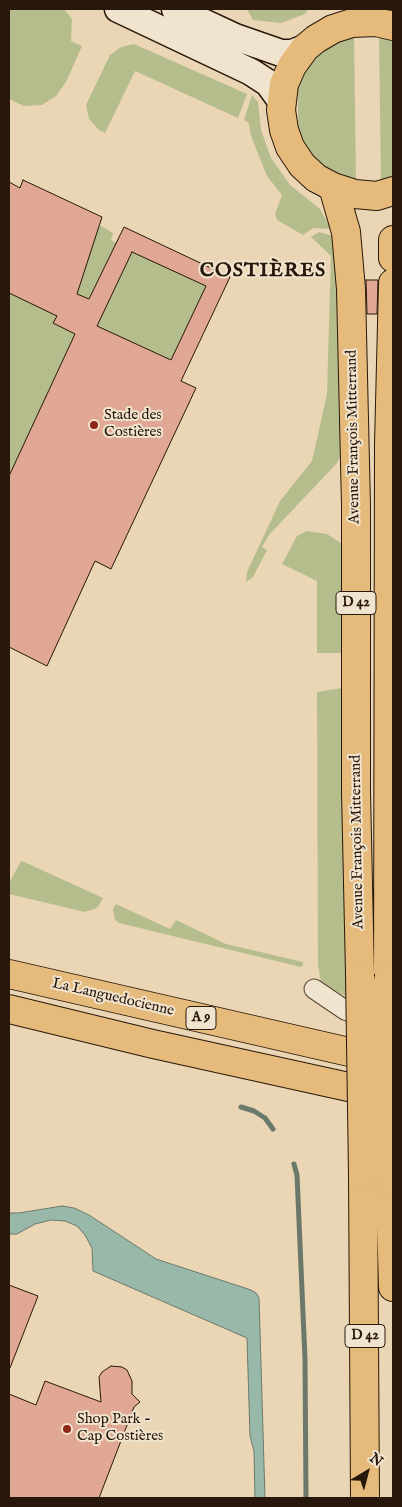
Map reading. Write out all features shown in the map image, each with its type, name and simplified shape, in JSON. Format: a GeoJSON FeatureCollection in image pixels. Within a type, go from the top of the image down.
{"type":"FeatureCollection","features":[{"type":"Feature","properties":{"kind":"main road"},"geometry":{"type":"LineString","coordinates":[[393,26],[376,22],[362,23],[336,19],[305,48],[288,74],[282,101],[282,120],[290,147],[307,170],[333,188],[367,196],[377,196],[393,191]]}},
{"type":"Feature","properties":{"kind":"main road","name":"Avenue François Mitterrand"},"geometry":{"type":"LineString","coordinates":[[333,188],[346,232],[351,289],[356,506],[356,792],[363,1175],[365,1498]]}},
{"type":"Feature","properties":{"kind":"main road"},"geometry":{"type":"LineString","coordinates":[[393,240],[393,258]]}},
{"type":"Feature","properties":{"kind":"main road","name":"Avenue François Mitterrand"},"geometry":{"type":"LineString","coordinates":[[393,283],[389,444],[388,981],[393,1286]]}},
{"type":"Feature","properties":{"kind":"main road","name":"La Languedocienne"},"geometry":{"type":"LineString","coordinates":[[9,974],[393,1062]]}},
{"type":"Feature","properties":{"kind":"main road","name":"A 9"},"geometry":{"type":"LineString","coordinates":[[9,1009],[153,1044],[393,1096]]}},
{"type":"Feature","properties":{"kind":"street"},"geometry":{"type":"LineString","coordinates":[[118,9],[251,72],[268,83],[282,101]]}},
{"type":"Feature","properties":{"kind":"street"},"geometry":{"type":"LineString","coordinates":[[175,9],[235,37],[280,53],[292,53],[305,48]]}},
{"type":"Feature","properties":{"kind":"street"},"geometry":{"type":"LineString","coordinates":[[314,989],[345,1010],[393,1026]]}},
{"type":"Feature","properties":{"kind":"green space"},"geometry":{"type":"Polygon","coordinates":[[[9,9],[64,9],[72,19],[71,41],[82,46],[66,82],[56,96],[42,105],[24,106],[9,99],[9,9]]]}},
{"type":"Feature","properties":{"kind":"green space"},"geometry":{"type":"Polygon","coordinates":[[[247,9],[308,9],[305,14],[281,23],[253,20],[247,9]]]}},
{"type":"Feature","properties":{"kind":"green space"},"geometry":{"type":"Polygon","coordinates":[[[354,34],[356,183],[325,171],[307,154],[292,122],[298,122],[298,95],[294,94],[305,64],[323,47],[354,34]]]}},
{"type":"Feature","properties":{"kind":"green space"},"geometry":{"type":"Polygon","coordinates":[[[379,34],[393,39],[393,179],[381,183],[379,34]]]}},
{"type":"Feature","properties":{"kind":"green space"},"geometry":{"type":"Polygon","coordinates":[[[134,44],[247,94],[238,118],[135,71],[105,133],[99,130],[89,119],[86,105],[110,55],[121,47],[134,44]]]}},
{"type":"Feature","properties":{"kind":"green space"},"geometry":{"type":"Polygon","coordinates":[[[252,95],[258,102],[261,130],[271,158],[290,185],[320,209],[331,229],[313,228],[303,235],[277,220],[275,214],[282,195],[267,176],[251,136],[249,123],[244,120],[252,95]]]}},
{"type":"Feature","properties":{"kind":"green space","name":"Stade des Costières"},"geometry":{"type":"Polygon","coordinates":[[[23,180],[113,233],[111,240],[116,243],[124,227],[230,277],[188,366],[174,378],[196,388],[157,471],[135,461],[128,475],[150,486],[111,569],[89,558],[82,572],[89,575],[47,666],[9,647],[9,182],[20,188],[23,180]]]}},
{"type":"Feature","properties":{"kind":"green space"},"geometry":{"type":"Polygon","coordinates":[[[319,232],[333,236],[337,252],[341,454],[337,463],[269,535],[262,547],[267,550],[253,577],[246,582],[247,572],[280,501],[312,461],[327,394],[331,256],[311,237],[319,232]]]}},
{"type":"Feature","properties":{"kind":"green space"},"geometry":{"type":"Polygon","coordinates":[[[307,531],[327,534],[344,545],[348,653],[317,653],[317,581],[282,564],[297,536],[307,531]]]}},
{"type":"Feature","properties":{"kind":"green space"},"geometry":{"type":"Polygon","coordinates":[[[348,687],[349,998],[321,983],[318,965],[317,692],[348,687]]]}},
{"type":"Feature","properties":{"kind":"green space"},"geometry":{"type":"Polygon","coordinates":[[[21,861],[103,898],[97,908],[85,912],[9,894],[9,883],[21,861]]]}},
{"type":"Feature","properties":{"kind":"green space"},"geometry":{"type":"Polygon","coordinates":[[[116,904],[170,929],[176,920],[226,944],[303,962],[303,965],[301,967],[119,923],[115,920],[113,909],[116,904]]]}},
{"type":"Feature","properties":{"kind":"shaded area"},"geometry":{"type":"Polygon","coordinates":[[[62,1206],[74,1208],[89,1215],[156,1259],[256,1293],[259,1298],[265,1498],[255,1498],[254,1451],[250,1436],[247,1338],[93,1271],[92,1248],[85,1235],[77,1226],[65,1221],[51,1220],[35,1224],[17,1234],[9,1234],[9,1213],[62,1206]]]}},
{"type":"Feature","properties":{"kind":"building","name":"Stade des Costières"},"geometry":{"type":"Polygon","coordinates":[[[23,180],[102,217],[77,294],[89,299],[124,227],[230,277],[181,381],[196,388],[111,569],[95,561],[47,666],[9,647],[9,476],[75,334],[53,323],[57,316],[9,293],[9,182],[20,188],[23,180]],[[132,252],[97,326],[171,360],[206,286],[132,252]]]}},
{"type":"Feature","properties":{"kind":"building"},"geometry":{"type":"Polygon","coordinates":[[[366,280],[378,280],[377,314],[367,314],[366,280]]]}},
{"type":"Feature","properties":{"kind":"building"},"geometry":{"type":"Polygon","coordinates":[[[9,1285],[38,1296],[10,1368],[9,1368],[9,1285]]]}},
{"type":"Feature","properties":{"kind":"building","name":"Shop Park - Cap Costières"},"geometry":{"type":"Polygon","coordinates":[[[111,1366],[122,1367],[127,1370],[132,1381],[132,1394],[140,1402],[134,1407],[99,1498],[9,1498],[9,1394],[36,1405],[45,1381],[101,1402],[99,1377],[102,1372],[111,1366]]]}},
{"type":"Feature","properties":{"kind":"waterway"},"geometry":{"type":"LineString","coordinates":[[241,1107],[254,1111],[265,1118],[273,1129]]}},
{"type":"Feature","properties":{"kind":"waterway"},"geometry":{"type":"LineString","coordinates":[[294,1164],[297,1175],[305,1359],[306,1498]]}},
{"type":"Feature","properties":{"kind":"place","name":"Stade des Costières"},"geometry":{"type":"Point","coordinates":[94,425]}},
{"type":"Feature","properties":{"kind":"place","name":"Shop Park - Cap Costières"},"geometry":{"type":"Point","coordinates":[67,1429]}},
{"type":"Feature","properties":{"kind":"district","name":"COSTIÈRES"},"geometry":{"type":"Point","coordinates":[263,272]}}]}
